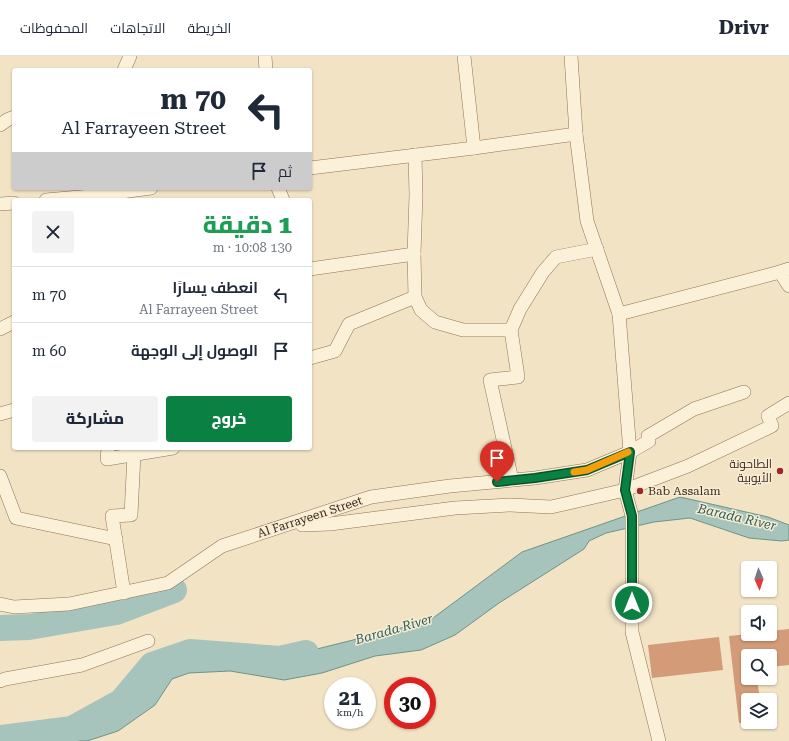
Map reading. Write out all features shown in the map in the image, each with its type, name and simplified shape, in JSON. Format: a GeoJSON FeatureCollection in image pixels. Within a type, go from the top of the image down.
{"type":"FeatureCollection","features":[{"type":"Feature","properties":{"kind":"street"},"geometry":{"type":"LineString","coordinates":[[125,68],[130,56]]}},
{"type":"Feature","properties":{"kind":"street"},"geometry":{"type":"LineString","coordinates":[[265,56],[266,68]]}},
{"type":"Feature","properties":{"kind":"street"},"geometry":{"type":"LineString","coordinates":[[464,56],[474,148]]}},
{"type":"Feature","properties":{"kind":"street"},"geometry":{"type":"LineString","coordinates":[[571,56],[576,134],[587,221],[619,314],[630,452],[625,490],[632,516],[632,632],[658,741]]}},
{"type":"Feature","properties":{"kind":"street"},"geometry":{"type":"LineString","coordinates":[[0,125],[12,118]]}},
{"type":"Feature","properties":{"kind":"street"},"geometry":{"type":"LineString","coordinates":[[312,168],[576,134]]}},
{"type":"Feature","properties":{"kind":"street"},"geometry":{"type":"LineString","coordinates":[[415,155],[416,195],[414,254],[416,297],[421,310],[435,322],[463,330],[511,330]]}},
{"type":"Feature","properties":{"kind":"street"},"geometry":{"type":"LineString","coordinates":[[91,198],[140,190]]}},
{"type":"Feature","properties":{"kind":"street"},"geometry":{"type":"LineString","coordinates":[[0,204],[12,203]]}},
{"type":"Feature","properties":{"kind":"street"},"geometry":{"type":"LineString","coordinates":[[512,480],[490,380],[518,377],[511,330],[520,309],[543,272],[556,257],[597,249]]}},
{"type":"Feature","properties":{"kind":"street"},"geometry":{"type":"LineString","coordinates":[[312,269],[414,254]]}},
{"type":"Feature","properties":{"kind":"street"},"geometry":{"type":"LineString","coordinates":[[619,314],[784,270],[789,286]]}},
{"type":"Feature","properties":{"kind":"street"},"geometry":{"type":"LineString","coordinates":[[312,358],[335,352],[348,324],[416,297]]}},
{"type":"Feature","properties":{"kind":"street"},"geometry":{"type":"LineString","coordinates":[[0,329],[12,323]]}},
{"type":"Feature","properties":{"kind":"street","name":"Al Farrayeen Street"},"geometry":{"type":"LineString","coordinates":[[0,604],[14,607],[69,604],[168,583],[222,546],[371,497],[587,470],[630,452],[649,441],[648,436],[694,409],[744,392]]}},
{"type":"Feature","properties":{"kind":"street"},"geometry":{"type":"LineString","coordinates":[[288,525],[330,524],[455,508],[510,506],[550,508],[625,490],[688,466],[772,426],[768,416],[789,403]]}},
{"type":"Feature","properties":{"kind":"street"},"geometry":{"type":"LineString","coordinates":[[0,414],[12,411]]}},
{"type":"Feature","properties":{"kind":"street"},"geometry":{"type":"LineString","coordinates":[[108,450],[107,459],[160,450]]}},
{"type":"Feature","properties":{"kind":"street"},"geometry":{"type":"LineString","coordinates":[[124,593],[112,516],[131,515],[134,454]]}},
{"type":"Feature","properties":{"kind":"street"},"geometry":{"type":"LineString","coordinates":[[0,476],[16,518],[116,539]]}},
{"type":"Feature","properties":{"kind":"street"},"geometry":{"type":"LineString","coordinates":[[0,681],[82,665],[148,642]]}},
{"type":"Feature","properties":{"kind":"water"},"geometry":{"type":"Polygon","coordinates":[[[680,497],[768,517],[789,525],[789,540],[782,541],[749,538],[690,518],[654,522],[606,533],[589,541],[584,549],[499,603],[455,635],[421,650],[375,656],[322,673],[284,680],[230,671],[189,673],[172,679],[155,705],[118,731],[87,741],[0,741],[0,736],[91,719],[121,702],[152,665],[171,653],[190,652],[277,659],[429,621],[522,552],[680,497]]]}},
{"type":"Feature","properties":{"kind":"building"},"geometry":{"type":"Polygon","coordinates":[[[789,629],[789,665],[777,666],[777,649],[741,649],[741,685],[758,685],[759,693],[741,693],[741,723],[739,723],[729,636],[741,635],[741,641],[777,641],[777,630],[789,629]]]}},
{"type":"Feature","properties":{"kind":"building"},"geometry":{"type":"Polygon","coordinates":[[[719,637],[723,670],[652,678],[648,645],[719,637]]]}},
{"type":"Feature","properties":{"kind":"waterway"},"geometry":{"type":"LineString","coordinates":[[0,628],[29,627],[116,612],[174,590]]}},
{"type":"Feature","properties":{"kind":"waterway","name":"Barada River"},"geometry":{"type":"LineString","coordinates":[[0,738],[72,729],[121,702],[152,665],[190,652],[280,659],[306,653]]}},
{"type":"Feature","properties":{"kind":"slow traffic"},"geometry":{"type":"LineString","coordinates":[[574,472],[587,470],[628,452]]}},
{"type":"Feature","properties":{"kind":"place","name":"الطاحونة الأيوبية"},"geometry":{"type":"Point","coordinates":[780,471]}},
{"type":"Feature","properties":{"kind":"place","name":"Bab Assalam"},"geometry":{"type":"Point","coordinates":[640,491]}},
{"type":"Feature","properties":{"kind":"route"},"geometry":{"type":"LineString","coordinates":[[497,482],[587,470],[630,452],[625,490],[632,516],[632,603]]}}]}
